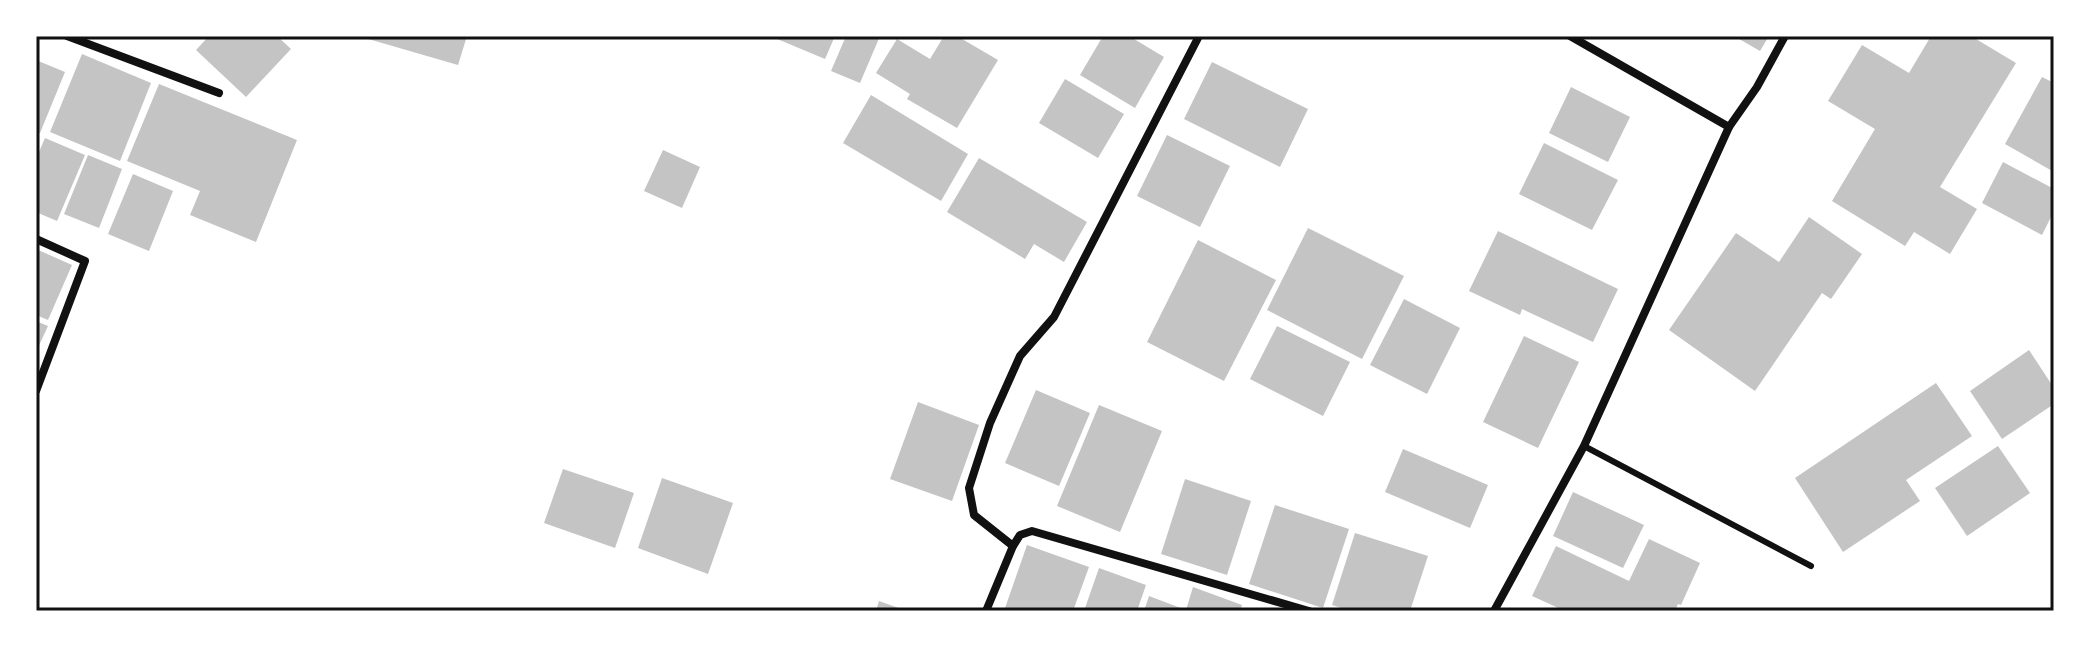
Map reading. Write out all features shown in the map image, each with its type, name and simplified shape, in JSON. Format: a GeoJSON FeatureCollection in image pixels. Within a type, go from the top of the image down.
{"type":"FeatureCollection","features":[{"type":"Feature","properties":{"kind":"street"},"geometry":{"type":"LineString","coordinates":[[67,36],[219,93]]}},
{"type":"Feature","properties":{"kind":"street"},"geometry":{"type":"LineString","coordinates":[[1013,546],[974,515],[969,488],[990,423],[1020,356],[1054,317],[1199,36]]}},
{"type":"Feature","properties":{"kind":"street"},"geometry":{"type":"LineString","coordinates":[[1570,36],[1729,127]]}},
{"type":"Feature","properties":{"kind":"street"},"geometry":{"type":"LineString","coordinates":[[1494,611],[1584,446],[1729,127],[1757,87],[1785,36]]}},
{"type":"Feature","properties":{"kind":"street"},"geometry":{"type":"LineString","coordinates":[[36,239],[85,261],[36,391]]}},
{"type":"Feature","properties":{"kind":"street"},"geometry":{"type":"LineString","coordinates":[[986,611],[1013,546],[1020,535],[1032,531],[1309,611]]}},
{"type":"Feature","properties":{"kind":"lane"},"geometry":{"type":"LineString","coordinates":[[1584,446],[1811,566]]}},
{"type":"Feature","properties":{"kind":"building"},"geometry":{"type":"Polygon","coordinates":[[[209,36],[277,36],[291,49],[246,97],[196,50],[209,36]]]}},
{"type":"Feature","properties":{"kind":"building"},"geometry":{"type":"Polygon","coordinates":[[[358,36],[467,36],[458,65],[358,36]]]}},
{"type":"Feature","properties":{"kind":"building"},"geometry":{"type":"Polygon","coordinates":[[[770,36],[835,36],[825,59],[770,36]]]}},
{"type":"Feature","properties":{"kind":"building"},"geometry":{"type":"Polygon","coordinates":[[[846,36],[880,36],[860,83],[831,71],[846,36]]]}},
{"type":"Feature","properties":{"kind":"building"},"geometry":{"type":"Polygon","coordinates":[[[944,36],[957,36],[998,60],[957,128],[907,99],[910,94],[876,73],[897,39],[930,59],[944,36]]]}},
{"type":"Feature","properties":{"kind":"building"},"geometry":{"type":"Polygon","coordinates":[[[1103,36],[1129,36],[1164,57],[1135,108],[1080,75],[1103,36]]]}},
{"type":"Feature","properties":{"kind":"building"},"geometry":{"type":"Polygon","coordinates":[[[1734,36],[1769,36],[1760,51],[1734,36]]]}},
{"type":"Feature","properties":{"kind":"building"},"geometry":{"type":"Polygon","coordinates":[[[1931,36],[1971,36],[2016,63],[1940,187],[1977,209],[1950,254],[1914,232],[1905,246],[1832,201],[1875,129],[1828,101],[1862,45],[1909,73],[1931,36]]]}},
{"type":"Feature","properties":{"kind":"building"},"geometry":{"type":"Polygon","coordinates":[[[82,54],[151,83],[120,161],[50,132],[82,54]]]}},
{"type":"Feature","properties":{"kind":"building"},"geometry":{"type":"Polygon","coordinates":[[[36,60],[65,72],[40,133],[36,132],[36,60]]]}},
{"type":"Feature","properties":{"kind":"building"},"geometry":{"type":"Polygon","coordinates":[[[1212,62],[1308,109],[1280,167],[1184,119],[1212,62]]]}},
{"type":"Feature","properties":{"kind":"building"},"geometry":{"type":"Polygon","coordinates":[[[2042,77],[2054,83],[2054,172],[2005,144],[2042,77]]]}},
{"type":"Feature","properties":{"kind":"building"},"geometry":{"type":"Polygon","coordinates":[[[1065,79],[1124,114],[1098,158],[1039,123],[1065,79]]]}},
{"type":"Feature","properties":{"kind":"building"},"geometry":{"type":"Polygon","coordinates":[[[159,84],[297,140],[256,242],[190,215],[200,191],[127,161],[159,84]]]}},
{"type":"Feature","properties":{"kind":"building"},"geometry":{"type":"Polygon","coordinates":[[[1571,87],[1630,117],[1608,162],[1549,133],[1571,87]]]}},
{"type":"Feature","properties":{"kind":"building"},"geometry":{"type":"Polygon","coordinates":[[[871,95],[968,154],[941,201],[843,143],[871,95]]]}},
{"type":"Feature","properties":{"kind":"building"},"geometry":{"type":"Polygon","coordinates":[[[1167,135],[1230,166],[1200,227],[1137,196],[1167,135]]]}},
{"type":"Feature","properties":{"kind":"building"},"geometry":{"type":"Polygon","coordinates":[[[45,138],[85,155],[57,221],[36,212],[36,159],[45,138]]]}},
{"type":"Feature","properties":{"kind":"building"},"geometry":{"type":"Polygon","coordinates":[[[1544,143],[1618,180],[1592,230],[1519,194],[1544,143]]]}},
{"type":"Feature","properties":{"kind":"building"},"geometry":{"type":"Polygon","coordinates":[[[663,150],[700,167],[682,208],[644,191],[663,150]]]}},
{"type":"Feature","properties":{"kind":"building"},"geometry":{"type":"Polygon","coordinates":[[[88,155],[122,169],[99,228],[64,214],[88,155]]]}},
{"type":"Feature","properties":{"kind":"building"},"geometry":{"type":"Polygon","coordinates":[[[979,158],[1087,222],[1064,262],[1034,244],[1025,259],[947,212],[979,158]]]}},
{"type":"Feature","properties":{"kind":"building"},"geometry":{"type":"Polygon","coordinates":[[[2003,162],[2054,189],[2054,211],[2042,235],[1982,203],[2003,162]]]}},
{"type":"Feature","properties":{"kind":"building"},"geometry":{"type":"Polygon","coordinates":[[[133,174],[173,191],[149,251],[108,234],[133,174]]]}},
{"type":"Feature","properties":{"kind":"building"},"geometry":{"type":"Polygon","coordinates":[[[1809,217],[1862,254],[1831,299],[1822,293],[1755,391],[1669,330],[1736,233],[1779,262],[1809,217]]]}},
{"type":"Feature","properties":{"kind":"building"},"geometry":{"type":"Polygon","coordinates":[[[1308,228],[1404,276],[1362,359],[1267,310],[1308,228]]]}},
{"type":"Feature","properties":{"kind":"building"},"geometry":{"type":"Polygon","coordinates":[[[1498,231],[1618,289],[1593,342],[1522,309],[1520,315],[1469,291],[1498,231]]]}},
{"type":"Feature","properties":{"kind":"building"},"geometry":{"type":"Polygon","coordinates":[[[1198,240],[1276,280],[1224,381],[1147,342],[1198,240]]]}},
{"type":"Feature","properties":{"kind":"building"},"geometry":{"type":"Polygon","coordinates":[[[36,249],[72,265],[48,320],[36,315],[36,249]]]}},
{"type":"Feature","properties":{"kind":"building"},"geometry":{"type":"Polygon","coordinates":[[[1404,299],[1460,328],[1427,394],[1370,365],[1404,299]]]}},
{"type":"Feature","properties":{"kind":"building"},"geometry":{"type":"Polygon","coordinates":[[[36,321],[48,326],[36,352],[36,321]]]}},
{"type":"Feature","properties":{"kind":"building"},"geometry":{"type":"Polygon","coordinates":[[[1277,326],[1350,362],[1323,416],[1250,379],[1277,326]]]}},
{"type":"Feature","properties":{"kind":"building"},"geometry":{"type":"Polygon","coordinates":[[[1524,336],[1579,362],[1538,448],[1483,422],[1524,336]]]}},
{"type":"Feature","properties":{"kind":"building"},"geometry":{"type":"Polygon","coordinates":[[[2029,350],[2054,388],[2054,404],[2002,439],[1970,391],[2029,350]]]}},
{"type":"Feature","properties":{"kind":"building"},"geometry":{"type":"Polygon","coordinates":[[[1936,383],[1972,436],[1906,480],[1920,501],[1843,552],[1795,478],[1936,383]]]}},
{"type":"Feature","properties":{"kind":"building"},"geometry":{"type":"Polygon","coordinates":[[[1036,390],[1090,413],[1059,486],[1005,463],[1036,390]]]}},
{"type":"Feature","properties":{"kind":"building"},"geometry":{"type":"Polygon","coordinates":[[[918,402],[979,425],[952,501],[890,479],[918,402]]]}},
{"type":"Feature","properties":{"kind":"building"},"geometry":{"type":"Polygon","coordinates":[[[1099,405],[1162,431],[1120,532],[1057,506],[1099,405]]]}},
{"type":"Feature","properties":{"kind":"building"},"geometry":{"type":"Polygon","coordinates":[[[1998,446],[2030,493],[1967,536],[1935,488],[1998,446]]]}},
{"type":"Feature","properties":{"kind":"building"},"geometry":{"type":"Polygon","coordinates":[[[1403,449],[1488,485],[1470,528],[1385,492],[1403,449]]]}},
{"type":"Feature","properties":{"kind":"building"},"geometry":{"type":"Polygon","coordinates":[[[563,469],[634,493],[615,548],[544,523],[563,469]]]}},
{"type":"Feature","properties":{"kind":"building"},"geometry":{"type":"Polygon","coordinates":[[[662,478],[733,503],[708,574],[638,548],[662,478]]]}},
{"type":"Feature","properties":{"kind":"building"},"geometry":{"type":"Polygon","coordinates":[[[1185,479],[1251,501],[1227,575],[1161,554],[1185,479]]]}},
{"type":"Feature","properties":{"kind":"building"},"geometry":{"type":"Polygon","coordinates":[[[1573,492],[1644,525],[1623,568],[1553,536],[1573,492]]]}},
{"type":"Feature","properties":{"kind":"building"},"geometry":{"type":"Polygon","coordinates":[[[1275,505],[1349,529],[1323,608],[1249,584],[1275,505]]]}},
{"type":"Feature","properties":{"kind":"building"},"geometry":{"type":"Polygon","coordinates":[[[1355,533],[1428,556],[1410,611],[1351,611],[1332,605],[1355,533]]]}},
{"type":"Feature","properties":{"kind":"building"},"geometry":{"type":"Polygon","coordinates":[[[1649,539],[1700,563],[1681,605],[1678,604],[1675,611],[1565,611],[1532,596],[1556,546],[1629,581],[1649,539]]]}},
{"type":"Feature","properties":{"kind":"building"},"geometry":{"type":"Polygon","coordinates":[[[1027,545],[1089,567],[1073,611],[1004,611],[1027,545]]]}},
{"type":"Feature","properties":{"kind":"building"},"geometry":{"type":"Polygon","coordinates":[[[1099,568],[1146,585],[1137,611],[1084,611],[1099,568]]]}},
{"type":"Feature","properties":{"kind":"building"},"geometry":{"type":"Polygon","coordinates":[[[1193,587],[1242,605],[1240,611],[1144,611],[1149,596],[1186,610],[1193,587]]]}},
{"type":"Feature","properties":{"kind":"building"},"geometry":{"type":"Polygon","coordinates":[[[879,601],[907,611],[876,611],[879,601]]]}}]}
